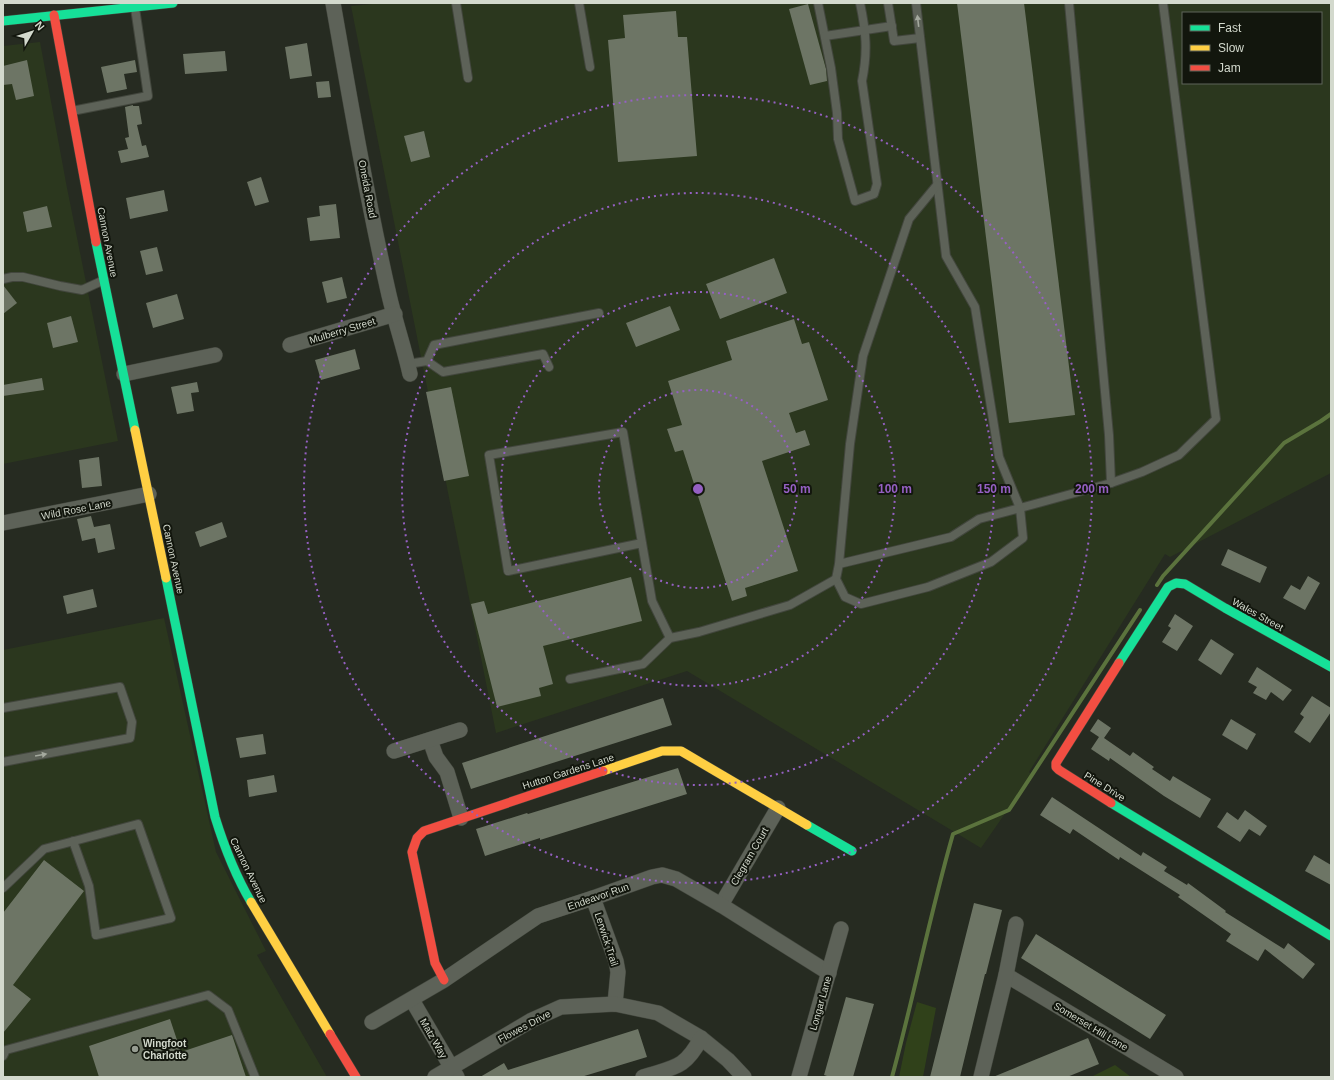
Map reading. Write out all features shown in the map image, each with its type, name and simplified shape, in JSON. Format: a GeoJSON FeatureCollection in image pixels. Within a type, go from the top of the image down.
{"type":"FeatureCollection","features":[{"type":"Feature","properties":{"kind":"street"},"geometry":{"type":"LineString","coordinates":[[3,21],[173,3]]}},
{"type":"Feature","properties":{"kind":"street","name":"Oneida Road"},"geometry":{"type":"LineString","coordinates":[[333,3],[376,233],[394,314],[409,369]]}},
{"type":"Feature","properties":{"kind":"street","name":"Cannon Avenue"},"geometry":{"type":"LineString","coordinates":[[54,15],[104,280],[215,817],[222,843],[243,888],[356,1077]]}},
{"type":"Feature","properties":{"kind":"street","name":"Mulberry Street"},"geometry":{"type":"LineString","coordinates":[[290,345],[394,314]]}},
{"type":"Feature","properties":{"kind":"street"},"geometry":{"type":"LineString","coordinates":[[124,374],[215,355]]}},
{"type":"Feature","properties":{"kind":"street","name":"Wild Rose Lane"},"geometry":{"type":"LineString","coordinates":[[3,523],[149,494]]}},
{"type":"Feature","properties":{"kind":"street","name":"Wales Street"},"geometry":{"type":"LineString","coordinates":[[1174,583],[1181,582],[1185,584],[1331,668]]}},
{"type":"Feature","properties":{"kind":"street","name":"Pine Drive"},"geometry":{"type":"LineString","coordinates":[[1174,583],[1168,587],[1121,659],[1056,763],[1056,768],[1139,821],[1331,936]]}},
{"type":"Feature","properties":{"kind":"street"},"geometry":{"type":"LineString","coordinates":[[394,750],[460,730]]}},
{"type":"Feature","properties":{"kind":"street"},"geometry":{"type":"LineString","coordinates":[[430,740],[436,757],[447,772],[461,818]]}},
{"type":"Feature","properties":{"kind":"street","name":"Hutton Gardens Lane"},"geometry":{"type":"LineString","coordinates":[[444,980],[435,963],[412,852],[417,838],[424,831],[662,751],[681,751],[852,851]]}},
{"type":"Feature","properties":{"kind":"street","name":"Clegram Court"},"geometry":{"type":"LineString","coordinates":[[721,905],[778,808]]}},
{"type":"Feature","properties":{"kind":"street","name":"Endeavor Run"},"geometry":{"type":"LineString","coordinates":[[372,1022],[444,980],[538,916],[652,877],[662,875],[676,879],[721,905],[829,973]]}},
{"type":"Feature","properties":{"kind":"street","name":"Lerwick Trail"},"geometry":{"type":"LineString","coordinates":[[593,898],[616,961],[618,972],[615,1004]]}},
{"type":"Feature","properties":{"kind":"street"},"geometry":{"type":"LineString","coordinates":[[981,1077],[1006,975],[1016,924]]}},
{"type":"Feature","properties":{"kind":"street","name":"Longar Lane"},"geometry":{"type":"LineString","coordinates":[[799,1077],[840,930]]}},
{"type":"Feature","properties":{"kind":"street","name":"Somerset Hill Lane"},"geometry":{"type":"LineString","coordinates":[[1006,975],[1176,1077]]}},
{"type":"Feature","properties":{"kind":"street","name":"Matz Way"},"geometry":{"type":"LineString","coordinates":[[412,1000],[454,1072]]}},
{"type":"Feature","properties":{"kind":"street","name":"Flowes Drive"},"geometry":{"type":"LineString","coordinates":[[435,1077],[454,1072],[532,1020],[560,1007],[615,1004],[658,1013],[701,1038],[728,1060],[744,1077]]}},
{"type":"Feature","properties":{"kind":"street"},"geometry":{"type":"LineString","coordinates":[[643,1077],[677,1067],[687,1060],[701,1038]]}},
{"type":"Feature","properties":{"kind":"lane"},"geometry":{"type":"LineString","coordinates":[[456,3],[468,78]]}},
{"type":"Feature","properties":{"kind":"lane"},"geometry":{"type":"LineString","coordinates":[[579,3],[590,68]]}},
{"type":"Feature","properties":{"kind":"lane"},"geometry":{"type":"LineString","coordinates":[[818,3],[831,68],[837,113],[838,140],[855,201],[874,194],[877,184],[862,81],[865,65],[865,30],[860,3]]}},
{"type":"Feature","properties":{"kind":"lane"},"geometry":{"type":"LineString","coordinates":[[888,3],[894,42],[920,38]]}},
{"type":"Feature","properties":{"kind":"lane"},"geometry":{"type":"LineString","coordinates":[[916,3],[946,256],[975,307],[999,457],[1020,508],[1023,538],[991,562],[928,587],[861,604],[845,598],[836,579],[839,564],[850,444],[863,356],[909,219],[937,185]]}},
{"type":"Feature","properties":{"kind":"lane"},"geometry":{"type":"LineString","coordinates":[[1069,3],[1109,435],[1111,482]]}},
{"type":"Feature","properties":{"kind":"lane"},"geometry":{"type":"LineString","coordinates":[[839,564],[951,537],[979,520],[1142,472],[1179,455],[1216,419],[1163,3]]}},
{"type":"Feature","properties":{"kind":"lane"},"geometry":{"type":"LineString","coordinates":[[71,111],[148,96],[134,7]]}},
{"type":"Feature","properties":{"kind":"lane"},"geometry":{"type":"LineString","coordinates":[[825,36],[892,26]]}},
{"type":"Feature","properties":{"kind":"lane"},"geometry":{"type":"LineString","coordinates":[[3,279],[12,276],[24,277],[82,290],[104,280]]}},
{"type":"Feature","properties":{"kind":"lane"},"geometry":{"type":"LineString","coordinates":[[409,369],[427,361],[434,345],[599,313]]}},
{"type":"Feature","properties":{"kind":"lane"},"geometry":{"type":"LineString","coordinates":[[427,361],[443,372],[543,354],[549,367]]}},
{"type":"Feature","properties":{"kind":"lane"},"geometry":{"type":"LineString","coordinates":[[642,542],[508,571],[489,455],[623,432],[642,542],[652,601],[670,638]]}},
{"type":"Feature","properties":{"kind":"lane"},"geometry":{"type":"LineString","coordinates":[[570,679],[643,664],[670,638],[699,632],[790,605],[836,579]]}},
{"type":"Feature","properties":{"kind":"lane"},"geometry":{"type":"LineString","coordinates":[[3,708],[120,686],[132,722],[130,738],[3,762]]}},
{"type":"Feature","properties":{"kind":"lane"},"geometry":{"type":"LineString","coordinates":[[3,888],[44,849],[73,841],[138,824],[171,918],[96,936],[89,886],[73,841]]}},
{"type":"Feature","properties":{"kind":"lane"},"geometry":{"type":"LineString","coordinates":[[3,1056],[6,1050],[208,995],[228,1010],[255,1077]]}},
{"type":"Feature","properties":{"kind":"shaded area"},"geometry":{"type":"Polygon","coordinates":[[[382,3],[1331,3],[1331,473],[1170,557],[1165,554],[1029,772],[1032,775],[981,848],[687,671],[496,733],[351,6],[382,3]]]}},
{"type":"Feature","properties":{"kind":"shaded area"},"geometry":{"type":"Polygon","coordinates":[[[40,42],[67,188],[118,441],[3,464],[3,46],[40,42]]]}},
{"type":"Feature","properties":{"kind":"shaded area"},"geometry":{"type":"Polygon","coordinates":[[[164,618],[216,852],[266,951],[257,955],[327,1077],[3,1077],[3,650],[164,618]]]}},
{"type":"Feature","properties":{"kind":"shaded area"},"geometry":{"type":"Polygon","coordinates":[[[917,1002],[936,1008],[923,1077],[899,1077],[906,1043],[917,1002]]]}},
{"type":"Feature","properties":{"kind":"shaded area"},"geometry":{"type":"Polygon","coordinates":[[[1115,1065],[1131,1077],[1091,1077],[1115,1065]]]}},
{"type":"Feature","properties":{"kind":"building"},"geometry":{"type":"Polygon","coordinates":[[[957,3],[1024,3],[1075,415],[1009,423],[957,3]]]}},
{"type":"Feature","properties":{"kind":"building"},"geometry":{"type":"Polygon","coordinates":[[[808,4],[826,69],[827,81],[810,85],[789,9],[808,4]]]}},
{"type":"Feature","properties":{"kind":"building"},"geometry":{"type":"Polygon","coordinates":[[[676,11],[678,37],[687,37],[697,156],[618,162],[608,40],[625,38],[623,15],[676,11]]]}},
{"type":"Feature","properties":{"kind":"building"},"geometry":{"type":"Polygon","coordinates":[[[307,43],[312,76],[290,79],[285,47],[307,43]]]}},
{"type":"Feature","properties":{"kind":"building"},"geometry":{"type":"Polygon","coordinates":[[[225,51],[227,71],[185,74],[183,54],[225,51]]]}},
{"type":"Feature","properties":{"kind":"building"},"geometry":{"type":"Polygon","coordinates":[[[27,60],[34,96],[16,100],[12,84],[3,85],[3,66],[27,60]]]}},
{"type":"Feature","properties":{"kind":"building"},"geometry":{"type":"Polygon","coordinates":[[[135,60],[137,72],[124,74],[127,89],[107,93],[101,67],[135,60]]]}},
{"type":"Feature","properties":{"kind":"building"},"geometry":{"type":"Polygon","coordinates":[[[329,81],[331,97],[318,98],[316,82],[329,81]]]}},
{"type":"Feature","properties":{"kind":"building"},"geometry":{"type":"Polygon","coordinates":[[[133,105],[139,106],[142,124],[137,125],[142,146],[146,145],[149,157],[121,163],[118,151],[128,149],[125,138],[129,137],[125,107],[133,105]]]}},
{"type":"Feature","properties":{"kind":"building"},"geometry":{"type":"Polygon","coordinates":[[[424,131],[430,157],[411,162],[404,136],[424,131]]]}},
{"type":"Feature","properties":{"kind":"building"},"geometry":{"type":"Polygon","coordinates":[[[261,177],[269,202],[255,206],[247,182],[261,177]]]}},
{"type":"Feature","properties":{"kind":"building"},"geometry":{"type":"Polygon","coordinates":[[[164,190],[168,211],[130,219],[126,198],[164,190]]]}},
{"type":"Feature","properties":{"kind":"building"},"geometry":{"type":"Polygon","coordinates":[[[336,204],[340,238],[310,241],[307,218],[320,216],[319,206],[336,204]]]}},
{"type":"Feature","properties":{"kind":"building"},"geometry":{"type":"Polygon","coordinates":[[[47,206],[52,227],[27,232],[23,212],[47,206]]]}},
{"type":"Feature","properties":{"kind":"building"},"geometry":{"type":"Polygon","coordinates":[[[157,247],[163,271],[146,275],[140,251],[157,247]]]}},
{"type":"Feature","properties":{"kind":"building"},"geometry":{"type":"Polygon","coordinates":[[[774,258],[787,293],[720,319],[706,284],[774,258]]]}},
{"type":"Feature","properties":{"kind":"building"},"geometry":{"type":"Polygon","coordinates":[[[342,277],[347,298],[327,303],[322,282],[342,277]]]}},
{"type":"Feature","properties":{"kind":"building"},"geometry":{"type":"Polygon","coordinates":[[[3,285],[17,303],[3,314],[3,285]]]}},
{"type":"Feature","properties":{"kind":"building"},"geometry":{"type":"Polygon","coordinates":[[[177,294],[184,319],[153,328],[146,303],[177,294]]]}},
{"type":"Feature","properties":{"kind":"building"},"geometry":{"type":"Polygon","coordinates":[[[670,306],[680,330],[636,347],[626,323],[670,306]]]}},
{"type":"Feature","properties":{"kind":"building"},"geometry":{"type":"Polygon","coordinates":[[[71,316],[78,342],[53,348],[47,323],[71,316]]]}},
{"type":"Feature","properties":{"kind":"building"},"geometry":{"type":"Polygon","coordinates":[[[794,319],[802,344],[809,342],[828,400],[789,413],[796,433],[805,430],[810,445],[762,461],[798,571],[745,588],[747,596],[732,601],[683,450],[675,452],[667,429],[682,425],[668,381],[732,360],[726,341],[794,319]]]}},
{"type":"Feature","properties":{"kind":"building"},"geometry":{"type":"Polygon","coordinates":[[[355,349],[360,369],[321,380],[315,360],[355,349]]]}},
{"type":"Feature","properties":{"kind":"building"},"geometry":{"type":"Polygon","coordinates":[[[42,378],[44,390],[3,396],[3,385],[42,378]]]}},
{"type":"Feature","properties":{"kind":"building"},"geometry":{"type":"Polygon","coordinates":[[[197,382],[199,392],[191,393],[194,411],[177,414],[171,387],[197,382]]]}},
{"type":"Feature","properties":{"kind":"building"},"geometry":{"type":"Polygon","coordinates":[[[451,387],[469,476],[444,481],[426,392],[451,387]]]}},
{"type":"Feature","properties":{"kind":"building"},"geometry":{"type":"Polygon","coordinates":[[[99,457],[102,486],[82,488],[79,460],[99,457]]]}},
{"type":"Feature","properties":{"kind":"building"},"geometry":{"type":"Polygon","coordinates":[[[91,516],[94,527],[110,524],[115,549],[98,553],[95,538],[82,541],[77,519],[91,516]]]}},
{"type":"Feature","properties":{"kind":"building"},"geometry":{"type":"Polygon","coordinates":[[[222,522],[227,537],[200,547],[195,532],[222,522]]]}},
{"type":"Feature","properties":{"kind":"building"},"geometry":{"type":"Polygon","coordinates":[[[1228,549],[1267,567],[1260,583],[1221,565],[1228,549]]]}},
{"type":"Feature","properties":{"kind":"building"},"geometry":{"type":"Polygon","coordinates":[[[1308,576],[1320,583],[1305,610],[1283,598],[1291,585],[1300,590],[1308,576]]]}},
{"type":"Feature","properties":{"kind":"building"},"geometry":{"type":"Polygon","coordinates":[[[631,577],[642,621],[543,646],[553,684],[539,688],[541,696],[497,707],[471,604],[484,601],[488,614],[631,577]]]}},
{"type":"Feature","properties":{"kind":"building"},"geometry":{"type":"Polygon","coordinates":[[[93,589],[97,607],[67,614],[63,596],[93,589]]]}},
{"type":"Feature","properties":{"kind":"building"},"geometry":{"type":"Polygon","coordinates":[[[1175,614],[1193,626],[1177,651],[1162,642],[1171,628],[1168,626],[1175,614]]]}},
{"type":"Feature","properties":{"kind":"building"},"geometry":{"type":"Polygon","coordinates":[[[1211,639],[1234,654],[1221,675],[1198,660],[1211,639]]]}},
{"type":"Feature","properties":{"kind":"building"},"geometry":{"type":"Polygon","coordinates":[[[1257,667],[1292,690],[1283,701],[1271,692],[1266,700],[1253,693],[1257,687],[1248,682],[1257,667]]]}},
{"type":"Feature","properties":{"kind":"building"},"geometry":{"type":"Polygon","coordinates":[[[1312,696],[1331,708],[1331,712],[1310,743],[1294,732],[1304,717],[1300,714],[1312,696]]]}},
{"type":"Feature","properties":{"kind":"building"},"geometry":{"type":"Polygon","coordinates":[[[663,698],[672,725],[471,789],[462,763],[663,698]]]}},
{"type":"Feature","properties":{"kind":"building"},"geometry":{"type":"Polygon","coordinates":[[[1098,719],[1111,728],[1104,738],[1130,756],[1133,752],[1154,767],[1152,769],[1170,781],[1173,776],[1211,799],[1200,818],[1164,796],[1110,758],[1109,761],[1091,749],[1099,737],[1090,731],[1098,719]]]}},
{"type":"Feature","properties":{"kind":"building"},"geometry":{"type":"Polygon","coordinates":[[[1231,719],[1256,734],[1247,750],[1222,735],[1231,719]]]}},
{"type":"Feature","properties":{"kind":"building"},"geometry":{"type":"Polygon","coordinates":[[[263,734],[266,754],[240,758],[236,738],[263,734]]]}},
{"type":"Feature","properties":{"kind":"building"},"geometry":{"type":"Polygon","coordinates":[[[678,768],[687,794],[485,856],[476,829],[678,768]]]}},
{"type":"Feature","properties":{"kind":"building"},"geometry":{"type":"Polygon","coordinates":[[[274,775],[277,792],[249,797],[247,780],[274,775]]]}},
{"type":"Feature","properties":{"kind":"building"},"geometry":{"type":"Polygon","coordinates":[[[1052,797],[1141,856],[1143,852],[1167,867],[1164,871],[1187,885],[1188,883],[1226,911],[1225,912],[1284,949],[1288,943],[1315,964],[1303,979],[1265,949],[1258,961],[1226,941],[1231,934],[1178,897],[1180,895],[1120,857],[1119,860],[1073,829],[1070,834],[1040,815],[1052,797]]]}},
{"type":"Feature","properties":{"kind":"building"},"geometry":{"type":"Polygon","coordinates":[[[1245,810],[1267,826],[1260,836],[1249,829],[1240,842],[1217,827],[1227,812],[1238,820],[1245,810]]]}},
{"type":"Feature","properties":{"kind":"building"},"geometry":{"type":"Polygon","coordinates":[[[1314,855],[1331,865],[1331,885],[1305,871],[1314,855]]]}},
{"type":"Feature","properties":{"kind":"building"},"geometry":{"type":"Polygon","coordinates":[[[44,860],[84,891],[13,985],[31,999],[3,1033],[3,913],[44,860]]]}},
{"type":"Feature","properties":{"kind":"building"},"geometry":{"type":"Polygon","coordinates":[[[974,903],[1002,910],[960,1077],[930,1077],[974,903]]]}},
{"type":"Feature","properties":{"kind":"building"},"geometry":{"type":"Polygon","coordinates":[[[1036,934],[1166,1015],[1150,1039],[1021,958],[1036,934]]]}},
{"type":"Feature","properties":{"kind":"building"},"geometry":{"type":"Polygon","coordinates":[[[846,997],[874,1004],[853,1077],[830,1077],[824,1075],[846,997]]]}},
{"type":"Feature","properties":{"kind":"building","name":"Wingfoot Charlotte"},"geometry":{"type":"Polygon","coordinates":[[[170,1019],[181,1052],[232,1035],[246,1077],[99,1077],[89,1046],[170,1019]]]}},
{"type":"Feature","properties":{"kind":"building"},"geometry":{"type":"Polygon","coordinates":[[[638,1029],[647,1057],[581,1077],[480,1077],[504,1063],[508,1070],[638,1029]]]}},
{"type":"Feature","properties":{"kind":"building"},"geometry":{"type":"Polygon","coordinates":[[[1088,1038],[1099,1064],[1067,1077],[993,1077],[1088,1038]]]}},
{"type":"Feature","properties":{"kind":"waterway"},"geometry":{"type":"LineString","coordinates":[[1157,585],[1163,576],[1284,443],[1331,414]]}},
{"type":"Feature","properties":{"kind":"waterway"},"geometry":{"type":"LineString","coordinates":[[892,1077],[953,834],[1009,810],[1140,610]]}},
{"type":"Feature","properties":{"kind":"traffic: fast"},"geometry":{"type":"LineString","coordinates":[[3,21],[173,3]]}},
{"type":"Feature","properties":{"kind":"traffic: fast"},"geometry":{"type":"LineString","coordinates":[[96,242],[135,430]]}},
{"type":"Feature","properties":{"kind":"traffic: fast"},"geometry":{"type":"LineString","coordinates":[[166,578],[215,817],[230,860],[251,902]]}},
{"type":"Feature","properties":{"kind":"traffic: fast"},"geometry":{"type":"LineString","coordinates":[[1119,663],[1168,587],[1176,583],[1185,584],[1331,667]]}},
{"type":"Feature","properties":{"kind":"traffic: fast"},"geometry":{"type":"LineString","coordinates":[[1111,803],[1331,936]]}},
{"type":"Feature","properties":{"kind":"traffic: fast"},"geometry":{"type":"LineString","coordinates":[[807,825],[852,851]]}},
{"type":"Feature","properties":{"kind":"traffic: slow"},"geometry":{"type":"LineString","coordinates":[[135,430],[166,578]]}},
{"type":"Feature","properties":{"kind":"traffic: slow"},"geometry":{"type":"LineString","coordinates":[[603,771],[662,751],[681,751],[807,825]]}},
{"type":"Feature","properties":{"kind":"traffic: slow"},"geometry":{"type":"LineString","coordinates":[[251,902],[330,1034]]}},
{"type":"Feature","properties":{"kind":"traffic: jam"},"geometry":{"type":"LineString","coordinates":[[54,15],[96,242]]}},
{"type":"Feature","properties":{"kind":"traffic: jam"},"geometry":{"type":"LineString","coordinates":[[1111,803],[1059,770],[1056,767],[1056,763],[1119,663]]}},
{"type":"Feature","properties":{"kind":"traffic: jam"},"geometry":{"type":"LineString","coordinates":[[444,980],[435,963],[412,852],[417,838],[424,831],[603,771]]}},
{"type":"Feature","properties":{"kind":"traffic: jam"},"geometry":{"type":"LineString","coordinates":[[330,1034],[356,1077]]}},
{"type":"Feature","properties":{"kind":"place","name":"Wingfoot Charlotte"},"geometry":{"type":"Point","coordinates":[135,1049]}}]}
